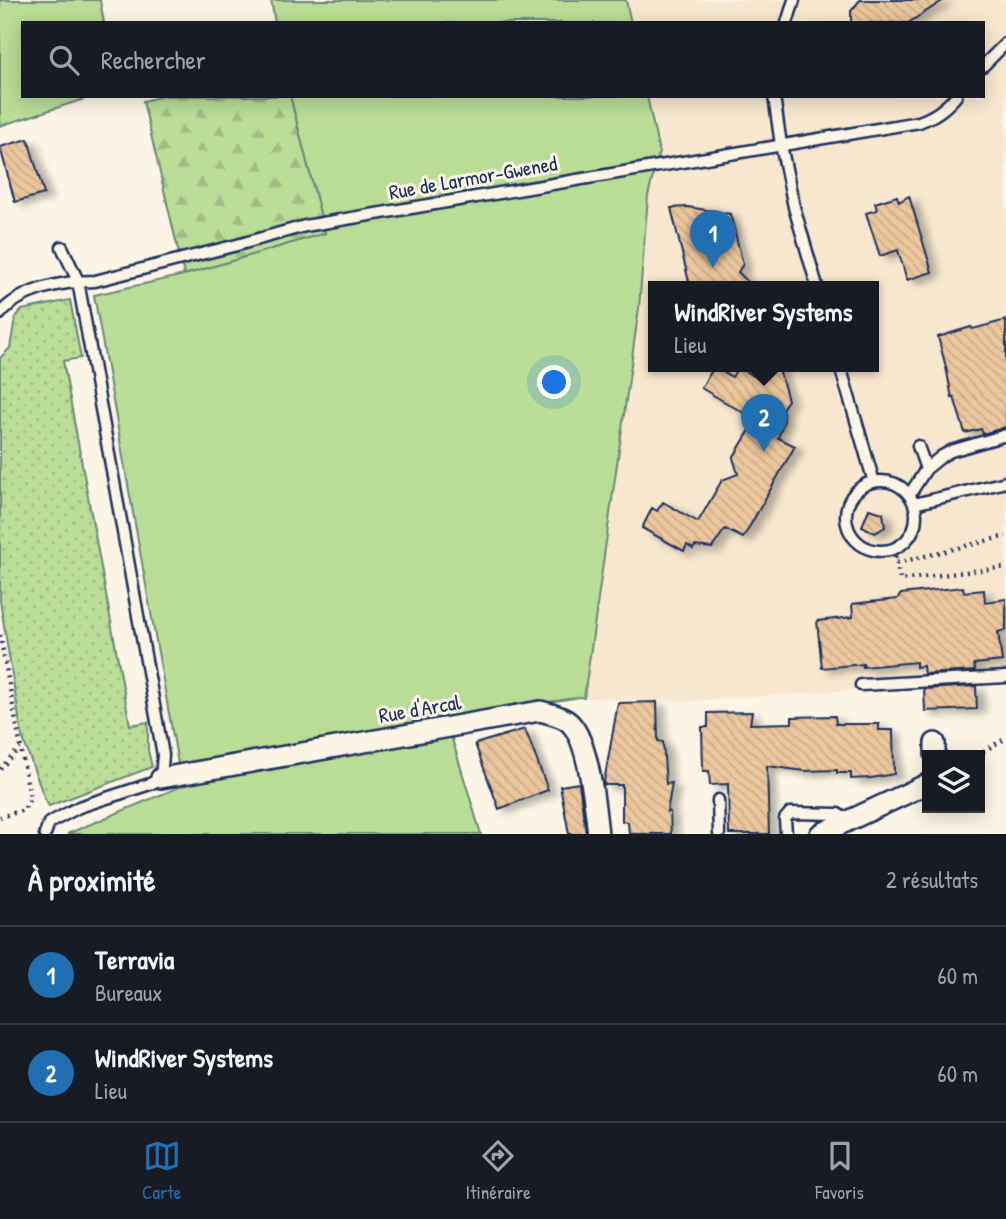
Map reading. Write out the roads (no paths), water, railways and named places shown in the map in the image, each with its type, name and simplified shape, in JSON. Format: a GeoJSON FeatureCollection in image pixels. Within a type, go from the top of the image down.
{"type":"FeatureCollection","features":[{"type":"Feature","properties":{"kind":"street","name":"Rue d'Arcal"},"geometry":{"type":"LineString","coordinates":[[162,778],[540,711],[567,720],[583,745],[597,834]]}},
{"type":"Feature","properties":{"kind":"street"},"geometry":{"type":"LineString","coordinates":[[820,834],[922,786]]}},
{"type":"Feature","properties":{"kind":"lane"},"geometry":{"type":"LineString","coordinates":[[788,21],[794,0]]}},
{"type":"Feature","properties":{"kind":"lane"},"geometry":{"type":"LineString","coordinates":[[985,64],[1006,43]]}},
{"type":"Feature","properties":{"kind":"lane"},"geometry":{"type":"LineString","coordinates":[[774,98],[794,207],[816,281]]}},
{"type":"Feature","properties":{"kind":"lane","name":"Rue de Larmor-Gwened"},"geometry":{"type":"LineString","coordinates":[[0,314],[15,299],[23,296],[78,281],[95,281],[305,226],[919,122],[933,117],[954,98]]}},
{"type":"Feature","properties":{"kind":"lane"},"geometry":{"type":"LineString","coordinates":[[45,834],[49,823],[79,807],[162,778],[163,755],[78,281],[62,247]]}},
{"type":"Feature","properties":{"kind":"lane"},"geometry":{"type":"LineString","coordinates":[[842,372],[874,482]]}},
{"type":"Feature","properties":{"kind":"lane"},"geometry":{"type":"LineString","coordinates":[[912,499],[926,469],[942,456],[1006,435]]}},
{"type":"Feature","properties":{"kind":"lane"},"geometry":{"type":"LineString","coordinates":[[918,446],[926,469]]}},
{"type":"Feature","properties":{"kind":"lane"},"geometry":{"type":"LineString","coordinates":[[874,482],[899,485],[912,499],[916,517],[913,528],[910,536],[894,548],[880,551],[868,548],[856,541],[848,529],[847,506],[863,486],[874,482]]}},
{"type":"Feature","properties":{"kind":"lane"},"geometry":{"type":"LineString","coordinates":[[912,499],[1006,482]]}},
{"type":"Feature","properties":{"kind":"lane"},"geometry":{"type":"LineString","coordinates":[[860,685],[1006,677]]}},
{"type":"Feature","properties":{"kind":"lane"},"geometry":{"type":"LineString","coordinates":[[718,800],[719,834]]}},
{"type":"Feature","properties":{"kind":"lane"},"geometry":{"type":"LineString","coordinates":[[786,834],[786,819],[790,813],[838,814],[848,821]]}},
{"type":"Feature","properties":{"kind":"place","name":"Terravia"},"geometry":{"type":"Point","coordinates":[713,268]}},
{"type":"Feature","properties":{"kind":"place","name":"WindRiver Systems"},"geometry":{"type":"Point","coordinates":[764,452]}}]}
